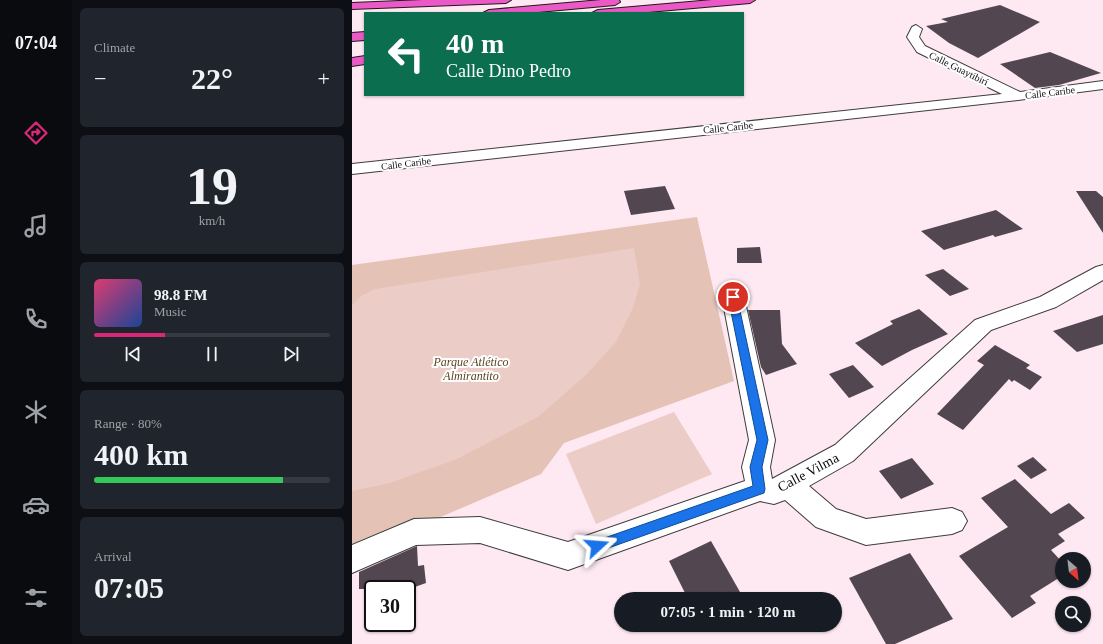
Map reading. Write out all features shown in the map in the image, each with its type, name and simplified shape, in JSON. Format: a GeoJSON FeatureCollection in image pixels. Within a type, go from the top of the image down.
{"type":"FeatureCollection","features":[{"type":"Feature","properties":{"kind":"highway"},"geometry":{"type":"LineString","coordinates":[[352,6],[506,0]]}},
{"type":"Feature","properties":{"kind":"highway"},"geometry":{"type":"LineString","coordinates":[[500,12],[636,0]]}},
{"type":"Feature","properties":{"kind":"highway"},"geometry":{"type":"LineString","coordinates":[[609,12],[746,0]]}},
{"type":"Feature","properties":{"kind":"highway"},"geometry":{"type":"LineString","coordinates":[[662,12],[746,0]]}},
{"type":"Feature","properties":{"kind":"highway"},"geometry":{"type":"LineString","coordinates":[[352,27],[364,25]]}},
{"type":"Feature","properties":{"kind":"highway"},"geometry":{"type":"LineString","coordinates":[[352,37],[364,36]]}},
{"type":"Feature","properties":{"kind":"highway"},"geometry":{"type":"LineString","coordinates":[[352,62],[364,60]]}},
{"type":"Feature","properties":{"kind":"street","name":"Calle Guaytibirí"},"geometry":{"type":"LineString","coordinates":[[916,29],[913,37],[921,49],[1018,96]]}},
{"type":"Feature","properties":{"kind":"street","name":"Calle Caribe"},"geometry":{"type":"LineString","coordinates":[[352,169],[1018,96],[1103,85]]}},
{"type":"Feature","properties":{"kind":"street","name":"Calle Vilma"},"geometry":{"type":"LineString","coordinates":[[352,559],[414,532],[480,530],[568,556],[760,489],[774,492],[844,453],[983,325],[1048,302],[1103,271]]}},
{"type":"Feature","properties":{"kind":"street"},"geometry":{"type":"LineString","coordinates":[[733,297],[762,440],[756,467],[760,489]]}},
{"type":"Feature","properties":{"kind":"street"},"geometry":{"type":"LineString","coordinates":[[787,484],[826,518],[866,532],[952,521]]}},
{"type":"Feature","properties":{"kind":"green space","name":"Parque Atlético Almirantito"},"geometry":{"type":"Polygon","coordinates":[[[697,217],[734,381],[564,443],[541,474],[436,519],[352,546],[352,265],[697,217]]]}},
{"type":"Feature","properties":{"kind":"green space"},"geometry":{"type":"Polygon","coordinates":[[[634,248],[640,284],[633,308],[616,342],[587,374],[538,417],[457,459],[390,483],[352,491],[352,305],[361,296],[375,289],[634,248]]]}},
{"type":"Feature","properties":{"kind":"green space"},"geometry":{"type":"Polygon","coordinates":[[[674,412],[712,474],[596,524],[566,454],[674,412]]]}},
{"type":"Feature","properties":{"kind":"building"},"geometry":{"type":"Polygon","coordinates":[[[1000,5],[1040,22],[978,58],[949,43],[926,26],[948,22],[941,19],[1000,5]]]}},
{"type":"Feature","properties":{"kind":"building"},"geometry":{"type":"Polygon","coordinates":[[[1050,52],[1101,73],[1059,85],[1035,88],[1000,64],[1050,52]]]}},
{"type":"Feature","properties":{"kind":"building"},"geometry":{"type":"Polygon","coordinates":[[[665,186],[675,209],[631,215],[624,191],[665,186]]]}},
{"type":"Feature","properties":{"kind":"building"},"geometry":{"type":"Polygon","coordinates":[[[1076,191],[1096,191],[1103,197],[1103,233],[1076,191]]]}},
{"type":"Feature","properties":{"kind":"building"},"geometry":{"type":"Polygon","coordinates":[[[996,210],[1023,229],[995,237],[993,235],[944,250],[921,231],[996,210]]]}},
{"type":"Feature","properties":{"kind":"building"},"geometry":{"type":"Polygon","coordinates":[[[760,247],[762,263],[737,263],[737,248],[760,247]]]}},
{"type":"Feature","properties":{"kind":"building"},"geometry":{"type":"Polygon","coordinates":[[[943,269],[969,289],[950,296],[925,275],[943,269]]]}},
{"type":"Feature","properties":{"kind":"building"},"geometry":{"type":"Polygon","coordinates":[[[919,309],[948,334],[912,350],[882,366],[855,343],[893,324],[890,321],[919,309]]]}},
{"type":"Feature","properties":{"kind":"building"},"geometry":{"type":"Polygon","coordinates":[[[748,310],[780,310],[782,344],[797,364],[766,375],[761,367],[748,310]]]}},
{"type":"Feature","properties":{"kind":"building"},"geometry":{"type":"Polygon","coordinates":[[[1103,315],[1103,344],[1077,352],[1053,331],[1103,315]]]}},
{"type":"Feature","properties":{"kind":"building"},"geometry":{"type":"Polygon","coordinates":[[[995,345],[1030,365],[1026,368],[1042,377],[1030,390],[1014,380],[1012,382],[1009,379],[963,430],[937,414],[984,365],[977,361],[995,345]]]}},
{"type":"Feature","properties":{"kind":"building"},"geometry":{"type":"Polygon","coordinates":[[[853,365],[874,387],[849,398],[829,374],[853,365]]]}},
{"type":"Feature","properties":{"kind":"building"},"geometry":{"type":"Polygon","coordinates":[[[1033,457],[1047,470],[1031,479],[1017,466],[1033,457]]]}},
{"type":"Feature","properties":{"kind":"building"},"geometry":{"type":"Polygon","coordinates":[[[912,458],[934,484],[901,499],[879,471],[912,458]]]}},
{"type":"Feature","properties":{"kind":"building"},"geometry":{"type":"Polygon","coordinates":[[[1015,479],[1051,514],[1069,503],[1085,518],[1058,534],[1065,541],[1051,550],[1055,554],[1055,580],[1030,596],[1036,603],[1012,618],[959,556],[1008,527],[981,498],[1015,479]]]}},
{"type":"Feature","properties":{"kind":"building"},"geometry":{"type":"Polygon","coordinates":[[[711,541],[740,592],[684,592],[669,561],[711,541]]]}},
{"type":"Feature","properties":{"kind":"building"},"geometry":{"type":"Polygon","coordinates":[[[417,546],[418,566],[424,565],[426,583],[416,587],[416,580],[364,580],[364,589],[359,589],[359,572],[417,546]]]}},
{"type":"Feature","properties":{"kind":"building"},"geometry":{"type":"Polygon","coordinates":[[[910,553],[953,619],[895,644],[886,644],[849,578],[910,553]]]}},
{"type":"Feature","properties":{"kind":"route"},"geometry":{"type":"LineString","coordinates":[[597,546],[760,489],[756,467],[762,440],[733,297]]}}]}
